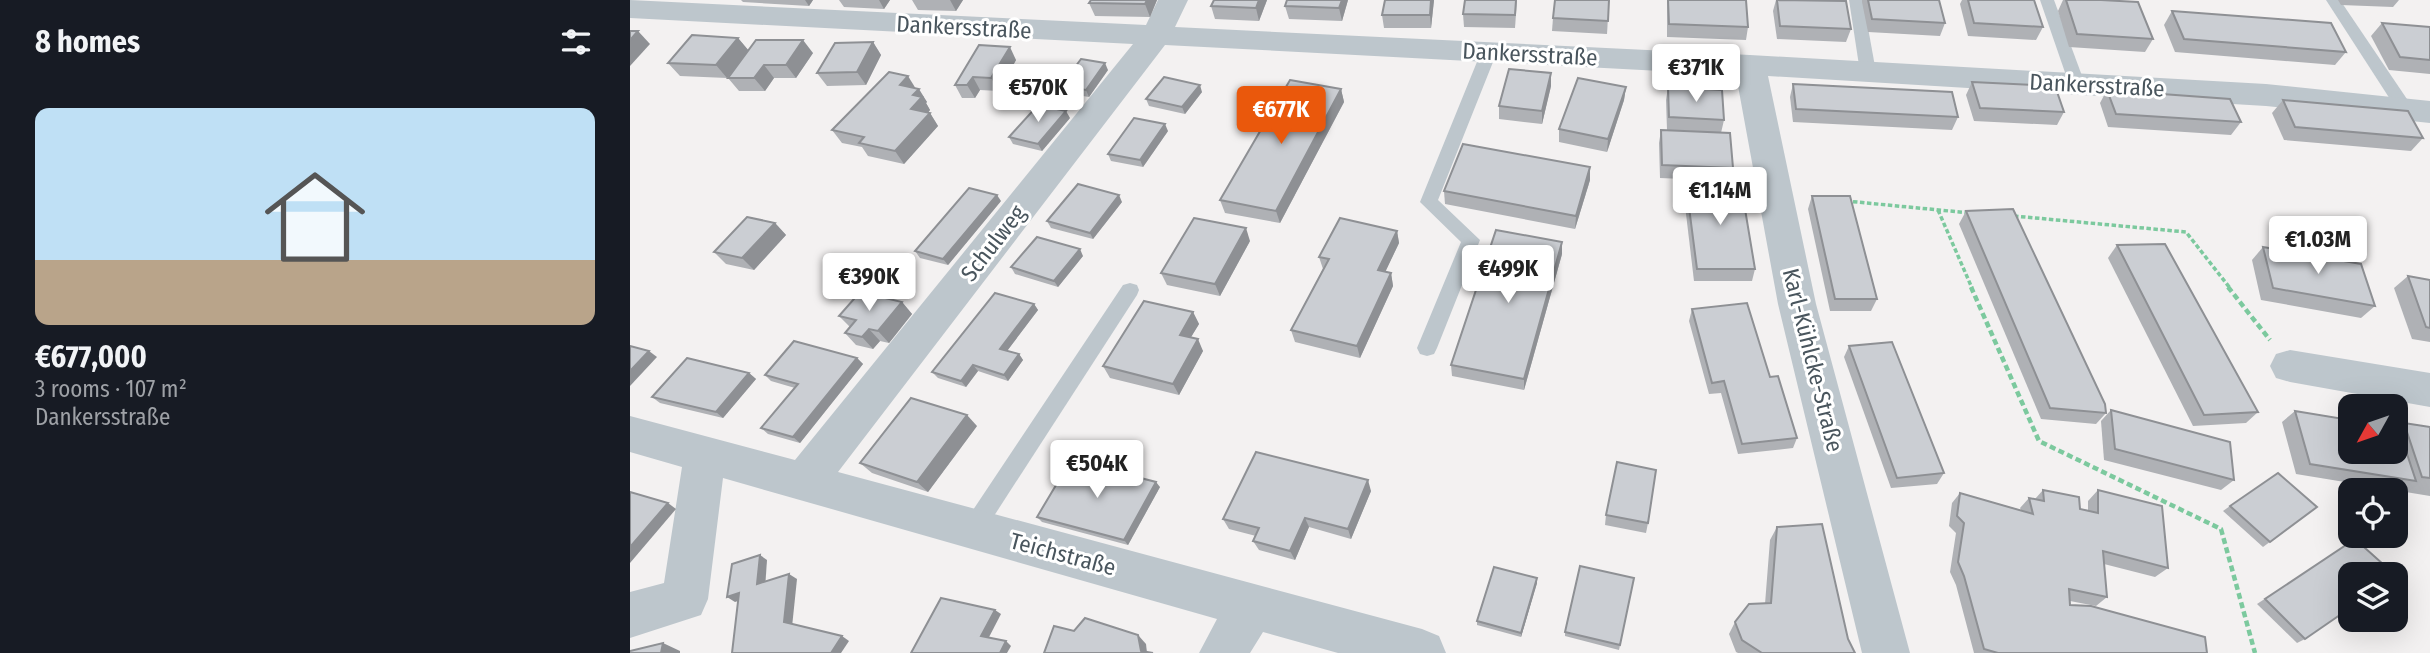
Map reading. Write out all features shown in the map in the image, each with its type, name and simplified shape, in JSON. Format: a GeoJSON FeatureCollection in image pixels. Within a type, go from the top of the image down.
{"type":"FeatureCollection","features":[{"type":"Feature","properties":{"kind":"street","name":"Schulweg"},"geometry":{"type":"LineString","coordinates":[[805,481],[1155,37],[1173,0]]}},
{"type":"Feature","properties":{"kind":"street","name":"Dankersstraße"},"geometry":{"type":"LineString","coordinates":[[630,9],[1750,65],[2266,95],[2418,111]]}},
{"type":"Feature","properties":{"kind":"street","name":"Karl-Kühlcke-Straße"},"geometry":{"type":"LineString","coordinates":[[1750,65],[1797,304],[1886,653]]}},
{"type":"Feature","properties":{"kind":"street"},"geometry":{"type":"LineString","coordinates":[[2290,366],[2430,390]]}},
{"type":"Feature","properties":{"kind":"street","name":"Teichstraße"},"geometry":{"type":"LineString","coordinates":[[630,434],[1422,653]]}},
{"type":"Feature","properties":{"kind":"street"},"geometry":{"type":"LineString","coordinates":[[630,615],[685,599],[705,454]]}},
{"type":"Feature","properties":{"kind":"street"},"geometry":{"type":"LineString","coordinates":[[1223,653],[1252,606]]}},
{"type":"Feature","properties":{"kind":"lane"},"geometry":{"type":"LineString","coordinates":[[1856,0],[1868,72]]}},
{"type":"Feature","properties":{"kind":"lane"},"geometry":{"type":"LineString","coordinates":[[2047,0],[2077,84]]}},
{"type":"Feature","properties":{"kind":"lane"},"geometry":{"type":"LineString","coordinates":[[2333,0],[2418,111]]}},
{"type":"Feature","properties":{"kind":"lane"},"geometry":{"type":"LineString","coordinates":[[1427,348],[1471,240],[1429,202],[1489,52]]}},
{"type":"Feature","properties":{"kind":"lane"},"geometry":{"type":"LineString","coordinates":[[973,529],[1130,290]]}},
{"type":"Feature","properties":{"kind":"path"},"geometry":{"type":"LineString","coordinates":[[1843,201],[1979,213]]}},
{"type":"Feature","properties":{"kind":"path"},"geometry":{"type":"LineString","coordinates":[[1938,210],[2039,441],[2221,529],[2255,653]]}},
{"type":"Feature","properties":{"kind":"path"},"geometry":{"type":"LineString","coordinates":[[2007,216],[2186,232],[2290,366]]}},
{"type":"Feature","properties":{"kind":"building"},"geometry":{"type":"Polygon","coordinates":[[[1091,0],[1147,0],[1145,4],[1089,3],[1091,0]]]}},
{"type":"Feature","properties":{"kind":"building"},"geometry":{"type":"Polygon","coordinates":[[[1214,0],[1259,0],[1256,8],[1211,6],[1214,0]]]}},
{"type":"Feature","properties":{"kind":"building"},"geometry":{"type":"Polygon","coordinates":[[[1287,0],[1342,0],[1339,8],[1285,6],[1287,0]]]}},
{"type":"Feature","properties":{"kind":"building"},"geometry":{"type":"Polygon","coordinates":[[[1385,0],[1431,0],[1430,15],[1382,15],[1385,0]]]}},
{"type":"Feature","properties":{"kind":"building"},"geometry":{"type":"Polygon","coordinates":[[[1465,0],[1516,0],[1515,15],[1463,14],[1465,0]]]}},
{"type":"Feature","properties":{"kind":"building"},"geometry":{"type":"Polygon","coordinates":[[[1555,0],[1609,0],[1608,21],[1553,18],[1555,0]]]}},
{"type":"Feature","properties":{"kind":"building"},"geometry":{"type":"Polygon","coordinates":[[[1668,0],[1746,0],[1748,27],[1669,24],[1668,0]]]}},
{"type":"Feature","properties":{"kind":"building"},"geometry":{"type":"Polygon","coordinates":[[[1777,0],[1846,1],[1851,29],[1780,26],[1777,0]]]}},
{"type":"Feature","properties":{"kind":"building"},"geometry":{"type":"Polygon","coordinates":[[[1868,0],[1939,0],[1945,23],[1872,19],[1868,0]]]}},
{"type":"Feature","properties":{"kind":"building"},"geometry":{"type":"Polygon","coordinates":[[[1968,0],[2034,0],[2043,27],[1974,23],[1968,0]]]}},
{"type":"Feature","properties":{"kind":"building"},"geometry":{"type":"Polygon","coordinates":[[[2066,0],[2138,2],[2153,39],[2077,34],[2066,0]]]}},
{"type":"Feature","properties":{"kind":"building"},"geometry":{"type":"Polygon","coordinates":[[[2172,11],[2331,23],[2346,52],[2184,39],[2172,11]]]}},
{"type":"Feature","properties":{"kind":"building"},"geometry":{"type":"Polygon","coordinates":[[[2382,23],[2430,27],[2430,60],[2400,57],[2382,23]]]}},
{"type":"Feature","properties":{"kind":"building"},"geometry":{"type":"Polygon","coordinates":[[[630,31],[638,31],[630,40],[630,31]]]}},
{"type":"Feature","properties":{"kind":"building"},"geometry":{"type":"Polygon","coordinates":[[[692,35],[738,38],[716,65],[668,63],[692,35]]]}},
{"type":"Feature","properties":{"kind":"building"},"geometry":{"type":"Polygon","coordinates":[[[756,40],[803,40],[786,65],[764,65],[754,78],[728,78],[756,40]]]}},
{"type":"Feature","properties":{"kind":"building"},"geometry":{"type":"Polygon","coordinates":[[[873,42],[857,72],[817,73],[835,43],[873,42]]]}},
{"type":"Feature","properties":{"kind":"building"},"geometry":{"type":"Polygon","coordinates":[[[979,45],[1010,47],[991,78],[973,77],[967,85],[955,85],[979,45]]]}},
{"type":"Feature","properties":{"kind":"building"},"geometry":{"type":"Polygon","coordinates":[[[1081,59],[1105,63],[1086,90],[1061,86],[1081,59]]]}},
{"type":"Feature","properties":{"kind":"building"},"geometry":{"type":"Polygon","coordinates":[[[1509,69],[1551,73],[1542,111],[1499,106],[1509,69]]]}},
{"type":"Feature","properties":{"kind":"building"},"geometry":{"type":"Polygon","coordinates":[[[889,72],[908,76],[900,85],[919,89],[913,95],[922,97],[911,109],[930,113],[895,151],[859,143],[864,137],[832,130],[889,72]]]}},
{"type":"Feature","properties":{"kind":"building"},"geometry":{"type":"Polygon","coordinates":[[[1164,77],[1200,85],[1182,107],[1146,99],[1164,77]]]}},
{"type":"Feature","properties":{"kind":"building"},"geometry":{"type":"Polygon","coordinates":[[[1578,78],[1626,87],[1608,139],[1559,129],[1578,78]]]}},
{"type":"Feature","properties":{"kind":"building"},"geometry":{"type":"Polygon","coordinates":[[[1290,80],[1341,89],[1276,211],[1220,200],[1290,80]]]}},
{"type":"Feature","properties":{"kind":"building"},"geometry":{"type":"Polygon","coordinates":[[[1972,82],[2055,86],[2064,112],[1980,108],[1972,82]]]}},
{"type":"Feature","properties":{"kind":"building"},"geometry":{"type":"Polygon","coordinates":[[[1793,84],[1952,92],[1958,117],[1796,109],[1793,84]]]}},
{"type":"Feature","properties":{"kind":"building"},"geometry":{"type":"Polygon","coordinates":[[[1668,87],[1722,90],[1724,120],[1669,117],[1668,87]]]}},
{"type":"Feature","properties":{"kind":"building"},"geometry":{"type":"Polygon","coordinates":[[[2107,90],[2230,99],[2241,122],[2116,114],[2107,90]]]}},
{"type":"Feature","properties":{"kind":"building"},"geometry":{"type":"Polygon","coordinates":[[[2283,100],[2408,111],[2423,138],[2295,127],[2283,100]]]}},
{"type":"Feature","properties":{"kind":"building"},"geometry":{"type":"Polygon","coordinates":[[[1038,105],[1066,111],[1038,144],[1009,137],[1038,105]]]}},
{"type":"Feature","properties":{"kind":"building"},"geometry":{"type":"Polygon","coordinates":[[[1134,118],[1165,124],[1140,160],[1108,154],[1134,118]]]}},
{"type":"Feature","properties":{"kind":"building"},"geometry":{"type":"Polygon","coordinates":[[[1661,130],[1730,133],[1733,168],[1662,165],[1661,130]]]}},
{"type":"Feature","properties":{"kind":"building"},"geometry":{"type":"Polygon","coordinates":[[[1463,144],[1590,167],[1576,216],[1444,191],[1463,144]]]}},
{"type":"Feature","properties":{"kind":"building"},"geometry":{"type":"Polygon","coordinates":[[[1078,184],[1119,195],[1090,233],[1047,221],[1078,184]]]}},
{"type":"Feature","properties":{"kind":"building"},"geometry":{"type":"Polygon","coordinates":[[[1686,184],[1741,185],[1755,269],[1697,269],[1686,184]]]}},
{"type":"Feature","properties":{"kind":"building"},"geometry":{"type":"Polygon","coordinates":[[[969,188],[997,195],[943,259],[915,251],[969,188]]]}},
{"type":"Feature","properties":{"kind":"building"},"geometry":{"type":"Polygon","coordinates":[[[1812,196],[1850,196],[1877,299],[1835,299],[1812,196]]]}},
{"type":"Feature","properties":{"kind":"building"},"geometry":{"type":"Polygon","coordinates":[[[2013,209],[2105,404],[2106,413],[2050,408],[1966,211],[2013,209]]]}},
{"type":"Feature","properties":{"kind":"building"},"geometry":{"type":"Polygon","coordinates":[[[747,217],[775,223],[742,258],[714,252],[747,217]]]}},
{"type":"Feature","properties":{"kind":"building"},"geometry":{"type":"Polygon","coordinates":[[[1194,218],[1246,228],[1215,284],[1161,273],[1194,218]]]}},
{"type":"Feature","properties":{"kind":"building"},"geometry":{"type":"Polygon","coordinates":[[[1340,218],[1397,231],[1378,270],[1391,273],[1357,346],[1291,330],[1329,259],[1319,257],[1340,218]]]}},
{"type":"Feature","properties":{"kind":"building"},"geometry":{"type":"Polygon","coordinates":[[[1496,230],[1562,242],[1524,379],[1451,365],[1496,230]]]}},
{"type":"Feature","properties":{"kind":"building"},"geometry":{"type":"Polygon","coordinates":[[[1037,237],[1080,249],[1054,281],[1011,267],[1037,237]]]}},
{"type":"Feature","properties":{"kind":"building"},"geometry":{"type":"Polygon","coordinates":[[[2165,244],[2258,412],[2204,415],[2117,245],[2165,244]]]}},
{"type":"Feature","properties":{"kind":"building"},"geometry":{"type":"Polygon","coordinates":[[[2263,247],[2361,264],[2375,306],[2273,288],[2263,247]]]}},
{"type":"Feature","properties":{"kind":"building"},"geometry":{"type":"Polygon","coordinates":[[[2408,276],[2430,280],[2430,328],[2426,327],[2408,276]]]}},
{"type":"Feature","properties":{"kind":"building"},"geometry":{"type":"Polygon","coordinates":[[[860,292],[902,302],[878,331],[869,329],[862,337],[845,333],[856,320],[839,316],[860,292]]]}},
{"type":"Feature","properties":{"kind":"building"},"geometry":{"type":"Polygon","coordinates":[[[995,293],[1034,304],[1000,349],[1019,354],[1004,375],[973,365],[961,381],[932,372],[995,293]]]}},
{"type":"Feature","properties":{"kind":"building"},"geometry":{"type":"Polygon","coordinates":[[[1144,301],[1193,312],[1180,335],[1198,339],[1173,384],[1103,366],[1144,301]]]}},
{"type":"Feature","properties":{"kind":"building"},"geometry":{"type":"Polygon","coordinates":[[[1747,303],[1770,377],[1778,376],[1797,438],[1742,444],[1724,381],[1712,383],[1692,309],[1747,303]]]}},
{"type":"Feature","properties":{"kind":"building"},"geometry":{"type":"Polygon","coordinates":[[[794,341],[857,358],[793,437],[761,428],[798,384],[765,375],[794,341]]]}},
{"type":"Feature","properties":{"kind":"building"},"geometry":{"type":"Polygon","coordinates":[[[1892,342],[1944,473],[1897,478],[1849,346],[1892,342]]]}},
{"type":"Feature","properties":{"kind":"building"},"geometry":{"type":"Polygon","coordinates":[[[630,346],[649,351],[630,371],[630,346]]]}},
{"type":"Feature","properties":{"kind":"building"},"geometry":{"type":"Polygon","coordinates":[[[687,358],[749,373],[716,412],[652,397],[687,358]]]}},
{"type":"Feature","properties":{"kind":"building"},"geometry":{"type":"Polygon","coordinates":[[[911,398],[967,415],[917,482],[860,463],[911,398]]]}},
{"type":"Feature","properties":{"kind":"building"},"geometry":{"type":"Polygon","coordinates":[[[2111,410],[2230,442],[2234,480],[2115,449],[2111,410]]]}},
{"type":"Feature","properties":{"kind":"building"},"geometry":{"type":"Polygon","coordinates":[[[2295,411],[2338,418],[2338,464],[2408,464],[2408,457],[2416,481],[2408,478],[2310,464],[2295,411]]]}},
{"type":"Feature","properties":{"kind":"building"},"geometry":{"type":"Polygon","coordinates":[[[2408,424],[2430,427],[2430,478],[2422,477],[2408,435],[2408,424]]]}},
{"type":"Feature","properties":{"kind":"building"},"geometry":{"type":"Polygon","coordinates":[[[1256,452],[1368,480],[1348,529],[1305,518],[1290,551],[1253,541],[1259,528],[1223,519],[1256,452]]]}},
{"type":"Feature","properties":{"kind":"building"},"geometry":{"type":"Polygon","coordinates":[[[1071,460],[1156,482],[1124,540],[1037,517],[1071,460]]]}},
{"type":"Feature","properties":{"kind":"building"},"geometry":{"type":"Polygon","coordinates":[[[1617,462],[1656,470],[1648,523],[1606,515],[1617,462]]]}},
{"type":"Feature","properties":{"kind":"building"},"geometry":{"type":"Polygon","coordinates":[[[2278,473],[2317,507],[2270,542],[2230,506],[2278,473]]]}},
{"type":"Feature","properties":{"kind":"building"},"geometry":{"type":"Polygon","coordinates":[[[2043,490],[2079,497],[2080,509],[2098,513],[2098,490],[2162,506],[2168,568],[2103,551],[2107,597],[2069,589],[2070,605],[2091,606],[2205,637],[2207,653],[1998,653],[1984,649],[1958,562],[1964,523],[1957,516],[1960,493],[2033,514],[2029,498],[2044,501],[2043,490]]]}},
{"type":"Feature","properties":{"kind":"building"},"geometry":{"type":"Polygon","coordinates":[[[630,492],[668,503],[630,547],[630,492]]]}},
{"type":"Feature","properties":{"kind":"building"},"geometry":{"type":"Polygon","coordinates":[[[1822,524],[1848,639],[1855,653],[1762,653],[1742,640],[1735,622],[1749,604],[1771,603],[1777,527],[1822,524]]]}},
{"type":"Feature","properties":{"kind":"building"},"geometry":{"type":"Polygon","coordinates":[[[2342,548],[2365,548],[2381,562],[2338,562],[2338,616],[2305,639],[2265,599],[2342,548]]]}},
{"type":"Feature","properties":{"kind":"building"},"geometry":{"type":"Polygon","coordinates":[[[760,555],[757,584],[789,574],[784,622],[842,636],[831,653],[732,653],[739,593],[727,597],[732,564],[760,555]]]}},
{"type":"Feature","properties":{"kind":"building"},"geometry":{"type":"Polygon","coordinates":[[[1580,566],[1634,578],[1620,645],[1565,632],[1580,566]]]}},
{"type":"Feature","properties":{"kind":"building"},"geometry":{"type":"Polygon","coordinates":[[[1494,567],[1537,578],[1521,633],[1477,621],[1494,567]]]}},
{"type":"Feature","properties":{"kind":"building"},"geometry":{"type":"Polygon","coordinates":[[[941,598],[995,610],[981,636],[1006,641],[1000,653],[911,653],[941,598]]]}},
{"type":"Feature","properties":{"kind":"building"},"geometry":{"type":"Polygon","coordinates":[[[1085,618],[1138,635],[1141,651],[1153,653],[1044,653],[1054,626],[1074,631],[1085,618]]]}},
{"type":"Feature","properties":{"kind":"building"},"geometry":{"type":"Polygon","coordinates":[[[663,643],[661,653],[630,653],[630,651],[663,643]]]}}]}
